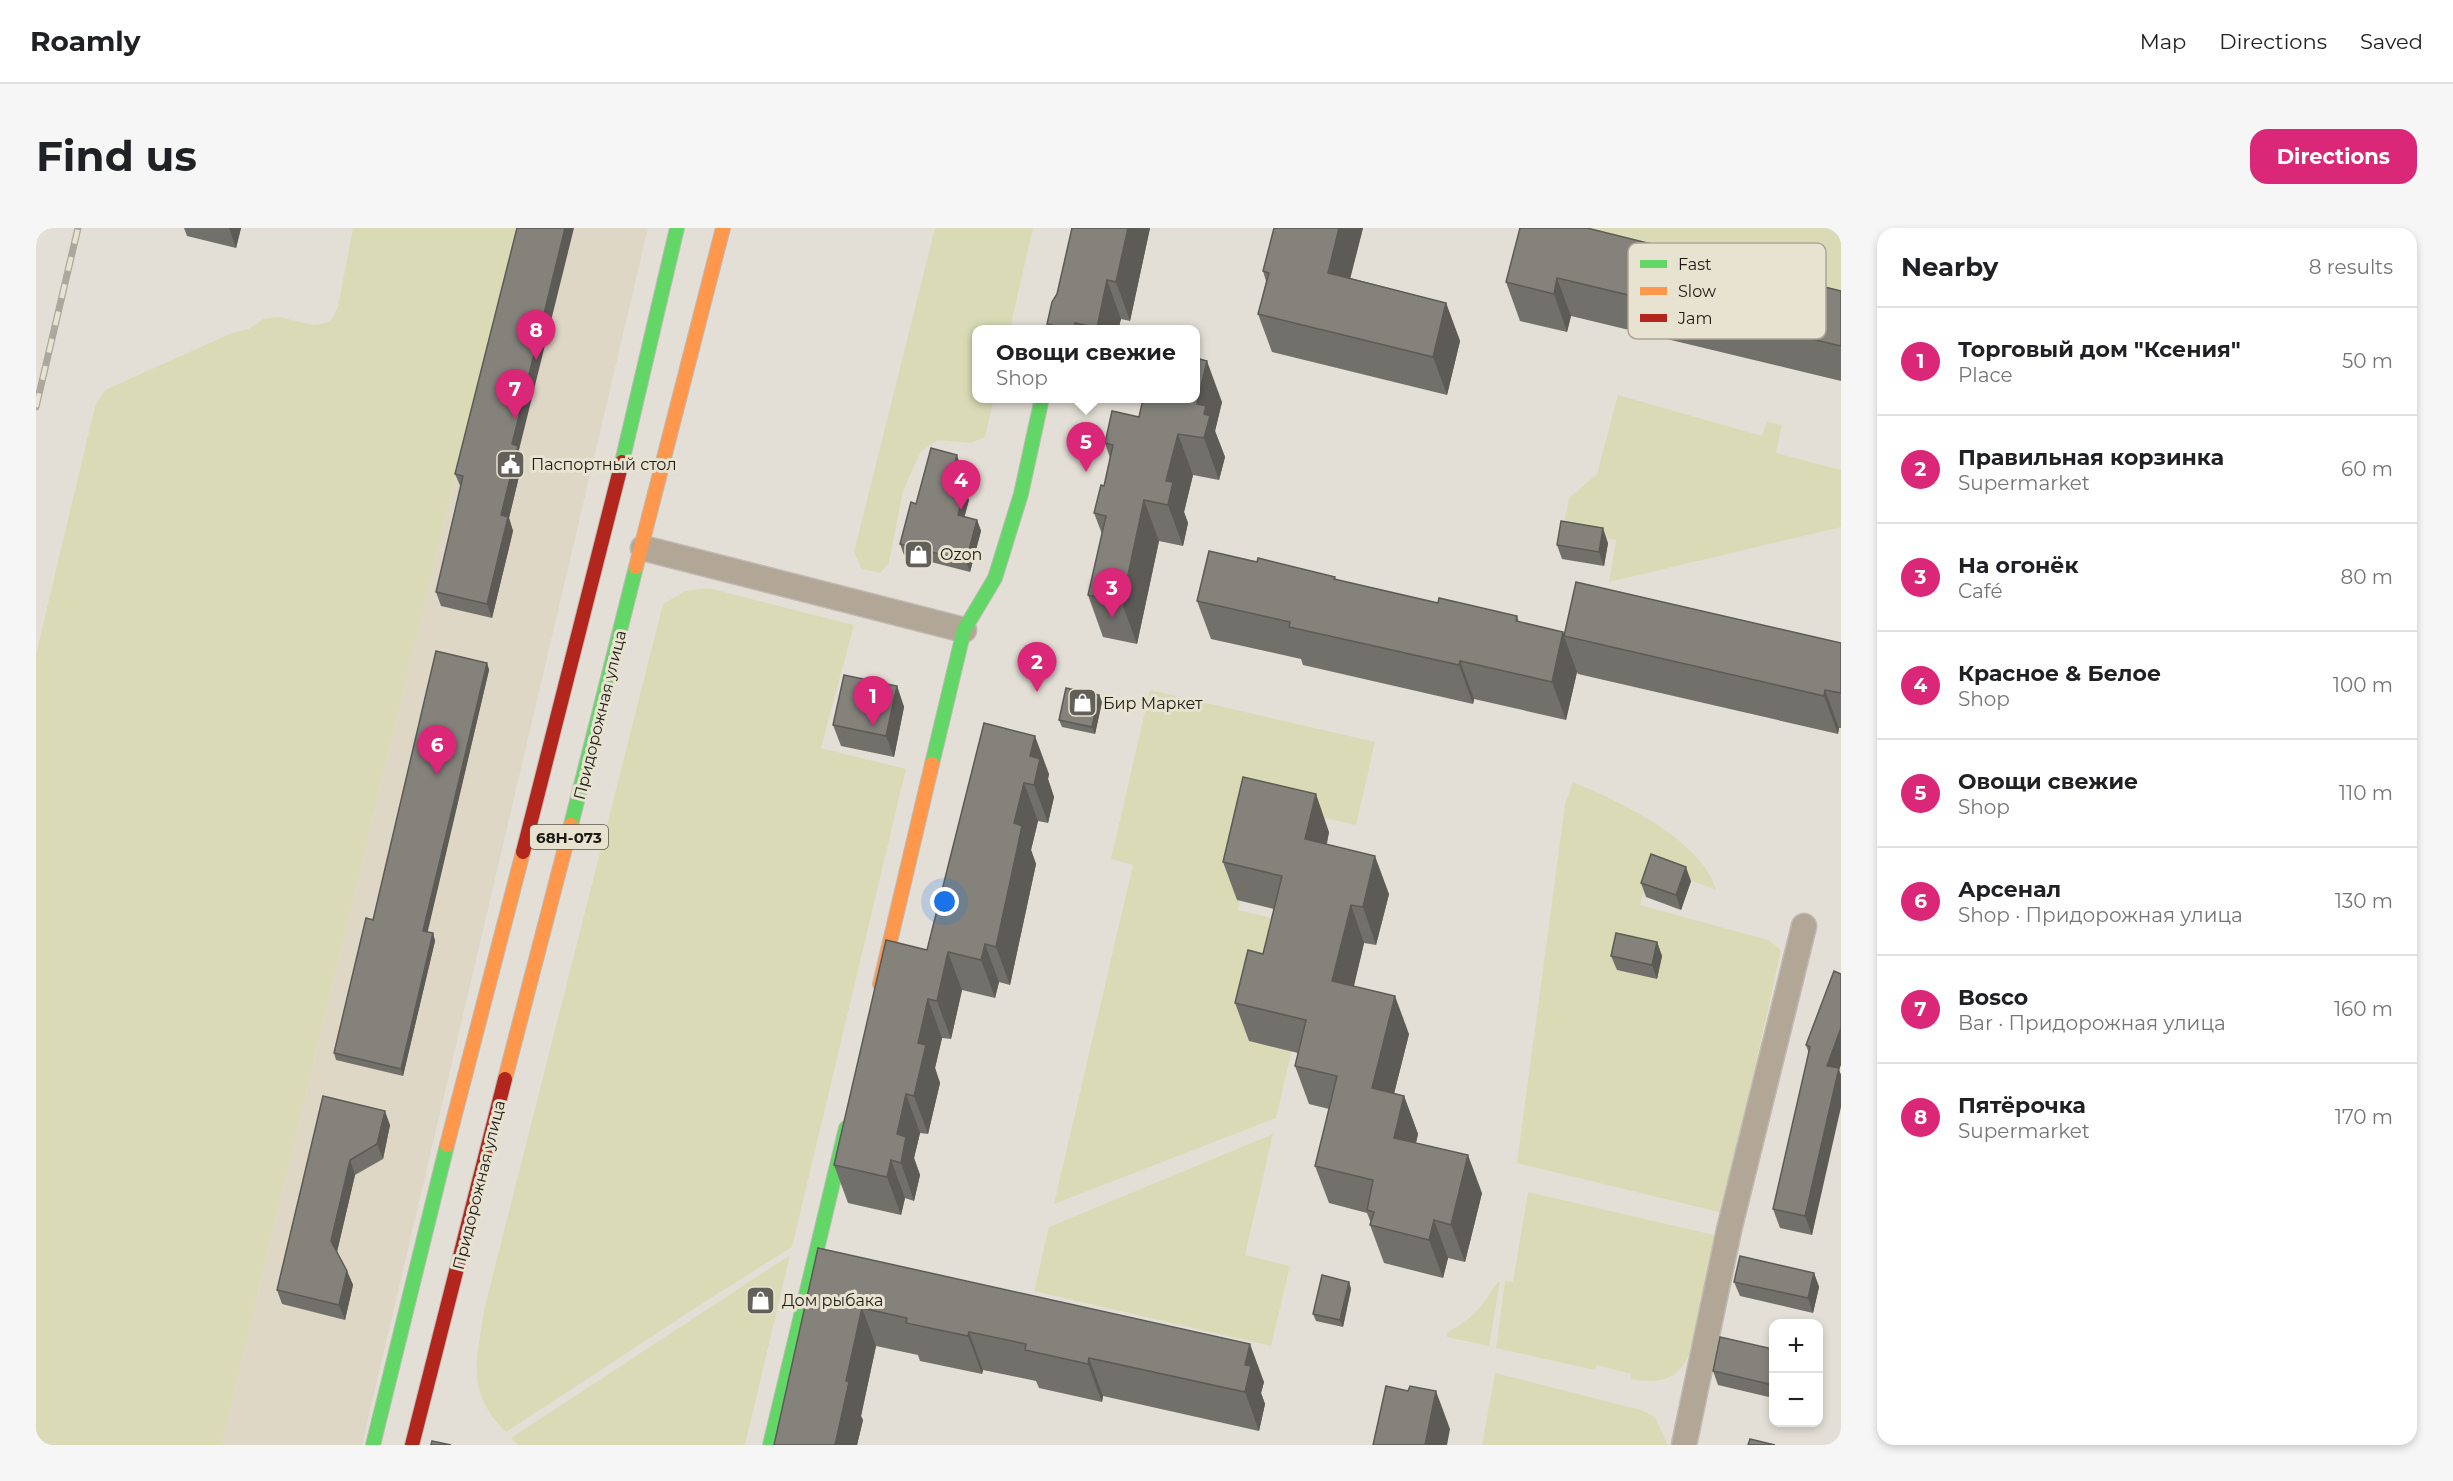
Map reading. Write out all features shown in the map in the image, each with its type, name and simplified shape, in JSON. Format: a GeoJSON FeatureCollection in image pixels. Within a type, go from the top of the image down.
{"type":"FeatureCollection","features":[{"type":"Feature","properties":{"kind":"main road","name":"68Н-073"},"geometry":{"type":"LineString","coordinates":[[374,1445],[411,1287],[604,536],[676,228]]}},
{"type":"Feature","properties":{"kind":"main road","name":"Придорожная улица"},"geometry":{"type":"LineString","coordinates":[[412,1445],[723,228]]}},
{"type":"Feature","properties":{"kind":"main road"},"geometry":{"type":"LineString","coordinates":[[877,998],[964,630],[995,578],[1021,494],[1041,403]]}},
{"type":"Feature","properties":{"kind":"main road"},"geometry":{"type":"LineString","coordinates":[[770,1445],[850,1113]]}},
{"type":"Feature","properties":{"kind":"street"},"geometry":{"type":"LineString","coordinates":[[643,548],[964,630]]}},
{"type":"Feature","properties":{"kind":"street"},"geometry":{"type":"LineString","coordinates":[[1684,1445],[1729,1230],[1804,926]]}},
{"type":"Feature","properties":{"kind":"shaded area"},"geometry":{"type":"Polygon","coordinates":[[[519,228],[648,228],[362,1445],[221,1445],[459,461],[519,228]]]}},
{"type":"Feature","properties":{"kind":"green space"},"geometry":{"type":"Polygon","coordinates":[[[353,228],[519,228],[459,461],[221,1445],[36,1445],[36,654],[95,406],[105,390],[232,333],[249,329],[263,319],[279,317],[314,325],[330,322],[338,307],[353,228]]]}},
{"type":"Feature","properties":{"kind":"green space"},"geometry":{"type":"Polygon","coordinates":[[[935,228],[1033,228],[1011,325],[972,325],[972,403],[993,403],[985,437],[971,443],[938,440],[921,451],[903,491],[889,563],[880,573],[862,569],[854,552],[935,228]]]}},
{"type":"Feature","properties":{"kind":"green space"},"geometry":{"type":"Polygon","coordinates":[[[1564,228],[1841,228],[1841,314],[1826,309],[1826,243],[1628,243],[1628,248],[1564,228]]]}},
{"type":"Feature","properties":{"kind":"green space"},"geometry":{"type":"Polygon","coordinates":[[[1618,395],[1762,436],[1767,422],[1782,425],[1776,453],[1841,470],[1841,527],[1609,582],[1616,540],[1563,530],[1569,498],[1597,474],[1618,395]]]}},
{"type":"Feature","properties":{"kind":"green space"},"geometry":{"type":"Polygon","coordinates":[[[708,588],[854,625],[821,748],[906,769],[792,1247],[506,1432],[484,1403],[479,1389],[477,1360],[484,1310],[663,604],[685,591],[708,588]]]}},
{"type":"Feature","properties":{"kind":"green space"},"geometry":{"type":"Polygon","coordinates":[[[1150,690],[1375,742],[1356,825],[1262,804],[1238,910],[1320,929],[1276,1118],[1054,1204],[1133,865],[1111,859],[1150,690]]]}},
{"type":"Feature","properties":{"kind":"green space"},"geometry":{"type":"Polygon","coordinates":[[[1573,782],[1634,811],[1677,839],[1708,872],[1716,890],[1651,865],[1640,905],[1768,940],[1781,950],[1723,1213],[1517,1163],[1565,805],[1573,782]]]}},
{"type":"Feature","properties":{"kind":"green space"},"geometry":{"type":"Polygon","coordinates":[[[1273,1134],[1245,1255],[1290,1266],[1271,1346],[1034,1291],[1049,1227],[1273,1134]]]}},
{"type":"Feature","properties":{"kind":"green space"},"geometry":{"type":"Polygon","coordinates":[[[1528,1192],[1714,1235],[1708,1280],[1688,1357],[1677,1372],[1656,1381],[1630,1379],[1631,1374],[1597,1365],[1595,1370],[1496,1348],[1505,1281],[1513,1282],[1528,1192]]]}},
{"type":"Feature","properties":{"kind":"green space"},"geometry":{"type":"Polygon","coordinates":[[[790,1255],[745,1445],[518,1445],[511,1438],[790,1255]]]}},
{"type":"Feature","properties":{"kind":"green space"},"geometry":{"type":"Polygon","coordinates":[[[1500,1281],[1489,1346],[1447,1337],[1447,1333],[1477,1311],[1500,1281]]]}},
{"type":"Feature","properties":{"kind":"green space"},"geometry":{"type":"Polygon","coordinates":[[[1495,1373],[1641,1410],[1655,1417],[1668,1445],[1482,1445],[1495,1373]]]}},
{"type":"Feature","properties":{"kind":"building"},"geometry":{"type":"Polygon","coordinates":[[[517,228],[565,228],[512,444],[518,446],[501,515],[508,517],[487,604],[436,592],[463,476],[455,474],[517,228]]]}},
{"type":"Feature","properties":{"kind":"building"},"geometry":{"type":"Polygon","coordinates":[[[1072,228],[1128,228],[1116,282],[1107,280],[1098,325],[1047,324],[1052,302],[1057,294],[1072,228]]]}},
{"type":"Feature","properties":{"kind":"building"},"geometry":{"type":"Polygon","coordinates":[[[1274,228],[1339,228],[1328,273],[1446,303],[1433,357],[1258,314],[1269,273],[1263,271],[1274,228]]]}},
{"type":"Feature","properties":{"kind":"building"},"geometry":{"type":"Polygon","coordinates":[[[1520,228],[1587,228],[1647,243],[1628,243],[1628,295],[1557,278],[1554,294],[1506,282],[1520,228]]]}},
{"type":"Feature","properties":{"kind":"building"},"geometry":{"type":"Polygon","coordinates":[[[1826,287],[1841,291],[1841,346],[1812,339],[1826,339],[1826,287]]]}},
{"type":"Feature","properties":{"kind":"building"},"geometry":{"type":"Polygon","coordinates":[[[1200,359],[1207,361],[1200,391],[1200,359]]]}},
{"type":"Feature","properties":{"kind":"building"},"geometry":{"type":"Polygon","coordinates":[[[1142,403],[1197,403],[1206,406],[1204,414],[1210,416],[1204,438],[1178,434],[1166,481],[1173,482],[1168,505],[1144,500],[1122,603],[1088,595],[1106,516],[1094,513],[1101,485],[1104,486],[1113,445],[1105,443],[1112,411],[1139,417],[1142,403]]]}},
{"type":"Feature","properties":{"kind":"building"},"geometry":{"type":"Polygon","coordinates":[[[931,448],[957,455],[949,484],[965,489],[958,515],[977,520],[966,561],[900,544],[911,502],[916,504],[931,448]]]}},
{"type":"Feature","properties":{"kind":"building"},"geometry":{"type":"Polygon","coordinates":[[[1561,521],[1603,528],[1599,552],[1557,545],[1561,521]]]}},
{"type":"Feature","properties":{"kind":"building"},"geometry":{"type":"Polygon","coordinates":[[[1209,551],[1257,562],[1258,558],[1335,577],[1334,579],[1438,603],[1439,598],[1517,616],[1516,621],[1563,632],[1552,682],[1460,661],[1459,665],[1289,627],[1290,622],[1197,601],[1209,551]]]}},
{"type":"Feature","properties":{"kind":"building"},"geometry":{"type":"Polygon","coordinates":[[[1576,582],[1841,643],[1841,693],[1825,690],[1824,696],[1564,636],[1576,582]]]}},
{"type":"Feature","properties":{"kind":"building"},"geometry":{"type":"Polygon","coordinates":[[[436,651],[487,663],[423,931],[433,933],[401,1069],[334,1053],[366,918],[373,920],[436,651]]]}},
{"type":"Feature","properties":{"kind":"building"},"geometry":{"type":"Polygon","coordinates":[[[844,675],[897,686],[886,736],[833,725],[844,675]]]}},
{"type":"Feature","properties":{"kind":"building"},"geometry":{"type":"Polygon","coordinates":[[[1066,688],[1099,695],[1092,727],[1059,720],[1066,688]]]}},
{"type":"Feature","properties":{"kind":"building"},"geometry":{"type":"Polygon","coordinates":[[[984,723],[1035,736],[1030,756],[1040,759],[1034,785],[1024,783],[1014,823],[1022,826],[996,947],[985,944],[981,960],[948,952],[937,1001],[928,999],[918,1043],[926,1045],[914,1096],[906,1094],[897,1134],[906,1137],[901,1163],[891,1160],[887,1177],[834,1165],[886,940],[927,950],[984,723]]]}},
{"type":"Feature","properties":{"kind":"building"},"geometry":{"type":"Polygon","coordinates":[[[1243,777],[1316,794],[1305,839],[1375,856],[1363,907],[1351,905],[1332,981],[1395,996],[1372,1088],[1404,1096],[1394,1138],[1468,1155],[1451,1225],[1434,1220],[1429,1240],[1370,1225],[1374,1212],[1367,1210],[1373,1180],[1315,1166],[1337,1076],[1295,1066],[1306,1020],[1235,1003],[1248,950],[1263,954],[1282,876],[1223,862],[1243,777]]]}},
{"type":"Feature","properties":{"kind":"building"},"geometry":{"type":"Polygon","coordinates":[[[1651,854],[1686,867],[1676,895],[1641,883],[1651,854]]]}},
{"type":"Feature","properties":{"kind":"building"},"geometry":{"type":"Polygon","coordinates":[[[1616,933],[1657,942],[1652,965],[1611,956],[1616,933]]]}},
{"type":"Feature","properties":{"kind":"building"},"geometry":{"type":"Polygon","coordinates":[[[1834,971],[1841,974],[1841,1028],[1827,1066],[1839,1068],[1805,1216],[1773,1209],[1810,1047],[1806,1045],[1834,971]]]}},
{"type":"Feature","properties":{"kind":"building"},"geometry":{"type":"Polygon","coordinates":[[[323,1096],[385,1111],[377,1144],[350,1160],[331,1241],[347,1271],[339,1305],[277,1290],[323,1096]]]}},
{"type":"Feature","properties":{"kind":"building"},"geometry":{"type":"Polygon","coordinates":[[[818,1248],[1250,1344],[1245,1365],[1251,1366],[1245,1392],[1089,1358],[1088,1364],[1025,1350],[1026,1344],[969,1332],[968,1336],[906,1323],[907,1318],[862,1308],[835,1445],[774,1445],[818,1248]]]}},
{"type":"Feature","properties":{"kind":"building"},"geometry":{"type":"Polygon","coordinates":[[[1740,1256],[1814,1273],[1808,1298],[1734,1282],[1740,1256]]]}},
{"type":"Feature","properties":{"kind":"building"},"geometry":{"type":"Polygon","coordinates":[[[1322,1275],[1349,1282],[1340,1320],[1313,1314],[1322,1275]]]}},
{"type":"Feature","properties":{"kind":"building"},"geometry":{"type":"Polygon","coordinates":[[[1720,1337],[1769,1348],[1769,1384],[1713,1371],[1720,1337]]]}},
{"type":"Feature","properties":{"kind":"building"},"geometry":{"type":"Polygon","coordinates":[[[1386,1386],[1408,1391],[1410,1386],[1436,1391],[1425,1445],[1373,1445],[1386,1386]]]}},
{"type":"Feature","properties":{"kind":"building"},"geometry":{"type":"Polygon","coordinates":[[[1750,1439],[1775,1445],[1748,1445],[1750,1439]]]}},
{"type":"Feature","properties":{"kind":"building"},"geometry":{"type":"Polygon","coordinates":[[[432,1441],[451,1445],[431,1445],[432,1441]]]}},
{"type":"Feature","properties":{"kind":"railway"},"geometry":{"type":"LineString","coordinates":[[36,407],[78,228]]}},
{"type":"Feature","properties":{"kind":"traffic: fast"},"geometry":{"type":"LineString","coordinates":[[622,462],[677,228]]}},
{"type":"Feature","properties":{"kind":"traffic: fast"},"geometry":{"type":"LineString","coordinates":[[932,764],[964,630],[995,578],[1021,494],[1041,403]]}},
{"type":"Feature","properties":{"kind":"traffic: fast"},"geometry":{"type":"LineString","coordinates":[[571,825],[636,567]]}},
{"type":"Feature","properties":{"kind":"traffic: fast"},"geometry":{"type":"LineString","coordinates":[[770,1445],[846,1128]]}},
{"type":"Feature","properties":{"kind":"traffic: fast"},"geometry":{"type":"LineString","coordinates":[[373,1445],[447,1145]]}},
{"type":"Feature","properties":{"kind":"traffic: slow"},"geometry":{"type":"LineString","coordinates":[[636,567],[723,228]]}},
{"type":"Feature","properties":{"kind":"traffic: slow"},"geometry":{"type":"LineString","coordinates":[[880,984],[932,764]]}},
{"type":"Feature","properties":{"kind":"traffic: slow"},"geometry":{"type":"LineString","coordinates":[[505,1079],[571,825]]}},
{"type":"Feature","properties":{"kind":"traffic: slow"},"geometry":{"type":"LineString","coordinates":[[447,1145],[523,852]]}},
{"type":"Feature","properties":{"kind":"traffic: jam"},"geometry":{"type":"LineString","coordinates":[[523,852],[622,462]]}},
{"type":"Feature","properties":{"kind":"traffic: jam"},"geometry":{"type":"LineString","coordinates":[[412,1445],[505,1079]]}},
{"type":"Feature","properties":{"kind":"place","name":"Пятёрочка"},"geometry":{"type":"Point","coordinates":[536,360]}},
{"type":"Feature","properties":{"kind":"place","name":"Bosco"},"geometry":{"type":"Point","coordinates":[515,419]}},
{"type":"Feature","properties":{"kind":"place","name":"Паспортный стол"},"geometry":{"type":"Point","coordinates":[510,464]}},
{"type":"Feature","properties":{"kind":"place","name":"Овощи свежие"},"geometry":{"type":"Point","coordinates":[1086,472]}},
{"type":"Feature","properties":{"kind":"place","name":"Красное & Белое"},"geometry":{"type":"Point","coordinates":[961,510]}},
{"type":"Feature","properties":{"kind":"place","name":"Ozon"},"geometry":{"type":"Point","coordinates":[919,554]}},
{"type":"Feature","properties":{"kind":"place","name":"На огонёк"},"geometry":{"type":"Point","coordinates":[1112,618]}},
{"type":"Feature","properties":{"kind":"place","name":"Правильная корзинка"},"geometry":{"type":"Point","coordinates":[1037,692]}},
{"type":"Feature","properties":{"kind":"place","name":"Бир Маркет"},"geometry":{"type":"Point","coordinates":[1082,703]}},
{"type":"Feature","properties":{"kind":"place","name":"Торговый дом \"Ксения\""},"geometry":{"type":"Point","coordinates":[873,726]}},
{"type":"Feature","properties":{"kind":"place","name":"Арсенал"},"geometry":{"type":"Point","coordinates":[437,775]}},
{"type":"Feature","properties":{"kind":"place","name":"Дом рыбака"},"geometry":{"type":"Point","coordinates":[761,1300]}}]}
